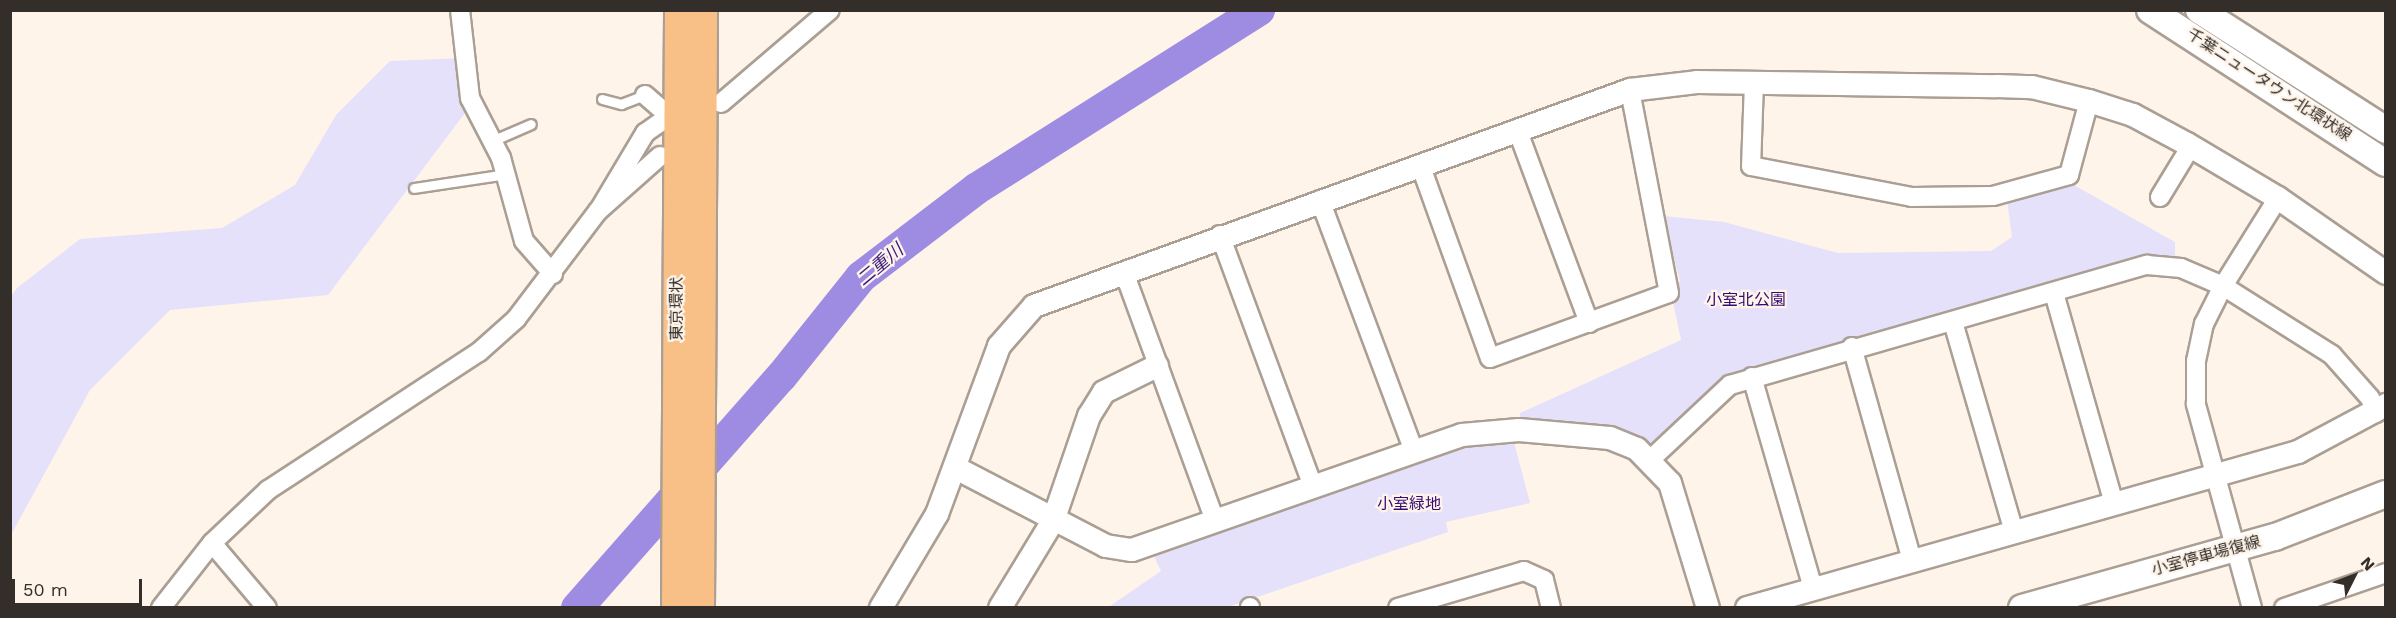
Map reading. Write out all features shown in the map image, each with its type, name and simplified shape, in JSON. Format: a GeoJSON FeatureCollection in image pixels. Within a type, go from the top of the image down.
{"type":"FeatureCollection","features":[{"type":"Feature","properties":{"kind":"highway","name":"東京環状"},"geometry":{"type":"LineString","coordinates":[[680,10],[674,116],[688,394]]}},
{"type":"Feature","properties":{"kind":"highway","name":"東京環状"},"geometry":{"type":"LineString","coordinates":[[699,608],[684,585],[688,394],[702,10]]}},
{"type":"Feature","properties":{"kind":"main road","name":"千葉ニュータウン北環状線"},"geometry":{"type":"LineString","coordinates":[[2150,10],[2385,163]]}},
{"type":"Feature","properties":{"kind":"main road","name":"千葉ニュータウン北環状線"},"geometry":{"type":"LineString","coordinates":[[2199,10],[2385,130]]}},
{"type":"Feature","properties":{"kind":"main road","name":"小室停車場復線"},"geometry":{"type":"LineString","coordinates":[[2022,608],[2335,518],[2385,494]]}},
{"type":"Feature","properties":{"kind":"street"},"geometry":{"type":"LineString","coordinates":[[460,10],[470,98],[494,140],[507,174],[524,241],[553,274]]}},
{"type":"Feature","properties":{"kind":"street"},"geometry":{"type":"LineString","coordinates":[[721,103],[830,10]]}},
{"type":"Feature","properties":{"kind":"street"},"geometry":{"type":"LineString","coordinates":[[1754,82],[1751,166],[1912,197],[1993,196],[2069,175],[2089,101]]}},
{"type":"Feature","properties":{"kind":"street"},"geometry":{"type":"LineString","coordinates":[[880,608],[937,514],[1008,330],[1034,306],[1220,235],[1630,90],[1754,82],[2032,87],[2133,115],[2191,146],[2278,198],[2385,273]]}},
{"type":"Feature","properties":{"kind":"street"},"geometry":{"type":"LineString","coordinates":[[1420,164],[1490,358],[1669,293],[1671,283],[1630,90]]}},
{"type":"Feature","properties":{"kind":"street"},"geometry":{"type":"LineString","coordinates":[[160,608],[212,543],[292,473],[479,352],[553,274],[598,211],[645,133],[674,116],[645,96]]}},
{"type":"Feature","properties":{"kind":"street"},"geometry":{"type":"LineString","coordinates":[[1517,129],[1588,323]]}},
{"type":"Feature","properties":{"kind":"street"},"geometry":{"type":"LineString","coordinates":[[2160,197],[2191,146]]}},
{"type":"Feature","properties":{"kind":"street"},"geometry":{"type":"LineString","coordinates":[[598,211],[660,156]]}},
{"type":"Feature","properties":{"kind":"street"},"geometry":{"type":"LineString","coordinates":[[2252,608],[2196,404],[2196,361],[2204,324],[2223,286],[2278,198]]}},
{"type":"Feature","properties":{"kind":"street"},"geometry":{"type":"LineString","coordinates":[[1320,200],[1413,449]]}},
{"type":"Feature","properties":{"kind":"street"},"geometry":{"type":"LineString","coordinates":[[1220,235],[1313,486]]}},
{"type":"Feature","properties":{"kind":"street"},"geometry":{"type":"LineString","coordinates":[[1650,460],[1709,400],[1752,377],[1944,319],[1953,322],[2147,266],[2181,268],[2223,286],[2332,355],[2381,409],[2298,452],[1747,608]]}},
{"type":"Feature","properties":{"kind":"street"},"geometry":{"type":"LineString","coordinates":[[1124,272],[1215,521]]}},
{"type":"Feature","properties":{"kind":"street"},"geometry":{"type":"LineString","coordinates":[[2054,293],[2114,504]]}},
{"type":"Feature","properties":{"kind":"street"},"geometry":{"type":"LineString","coordinates":[[1953,322],[2014,532]]}},
{"type":"Feature","properties":{"kind":"street"},"geometry":{"type":"LineString","coordinates":[[1852,347],[1912,560]]}},
{"type":"Feature","properties":{"kind":"street"},"geometry":{"type":"LineString","coordinates":[[1000,608],[1053,521],[1089,416],[1104,393],[1157,366]]}},
{"type":"Feature","properties":{"kind":"street"},"geometry":{"type":"LineString","coordinates":[[1752,377],[1813,589]]}},
{"type":"Feature","properties":{"kind":"street"},"geometry":{"type":"LineString","coordinates":[[956,468],[1053,521],[1106,546],[1132,550],[1413,449],[1462,435],[1519,430],[1610,438],[1650,460],[1675,495],[1708,608]]}},
{"type":"Feature","properties":{"kind":"street"},"geometry":{"type":"LineString","coordinates":[[212,543],[267,608]]}},
{"type":"Feature","properties":{"kind":"street"},"geometry":{"type":"LineString","coordinates":[[1398,608],[1531,571],[1544,580],[1551,608]]}},
{"type":"Feature","properties":{"kind":"street"},"geometry":{"type":"LineString","coordinates":[[2284,608],[2385,573]]}},
{"type":"Feature","properties":{"kind":"lane"},"geometry":{"type":"LineString","coordinates":[[602,99],[621,104],[645,96]]}},
{"type":"Feature","properties":{"kind":"lane"},"geometry":{"type":"LineString","coordinates":[[494,140],[531,124]]}},
{"type":"Feature","properties":{"kind":"lane"},"geometry":{"type":"LineString","coordinates":[[414,188],[507,174]]}},
{"type":"Feature","properties":{"kind":"green space"},"geometry":{"type":"Polygon","coordinates":[[[465,58],[477,97],[328,295],[170,310],[90,390],[11,535],[10,298],[17,288],[80,239],[222,228],[295,185],[336,115],[390,61],[465,58]]]}},
{"type":"Feature","properties":{"kind":"green space","name":"小室北公園"},"geometry":{"type":"Polygon","coordinates":[[[2072,184],[2175,242],[2175,260],[1748,371],[1659,440],[1646,444],[1622,430],[1520,420],[1520,413],[1681,340],[1672,297],[1680,281],[1663,216],[1724,222],[1838,253],[1991,251],[2012,237],[2007,200],[2072,184]]]}},
{"type":"Feature","properties":{"kind":"green space","name":"小室緑地"},"geometry":{"type":"Polygon","coordinates":[[[1514,442],[1530,503],[1446,522],[1448,532],[1228,607],[1107,608],[1161,571],[1154,556],[1417,461],[1467,447],[1514,442]]]}},
{"type":"Feature","properties":{"kind":"waterway","name":"二重川"},"geometry":{"type":"LineString","coordinates":[[577,608],[781,377],[861,277],[976,189],[1259,10]]}}]}
